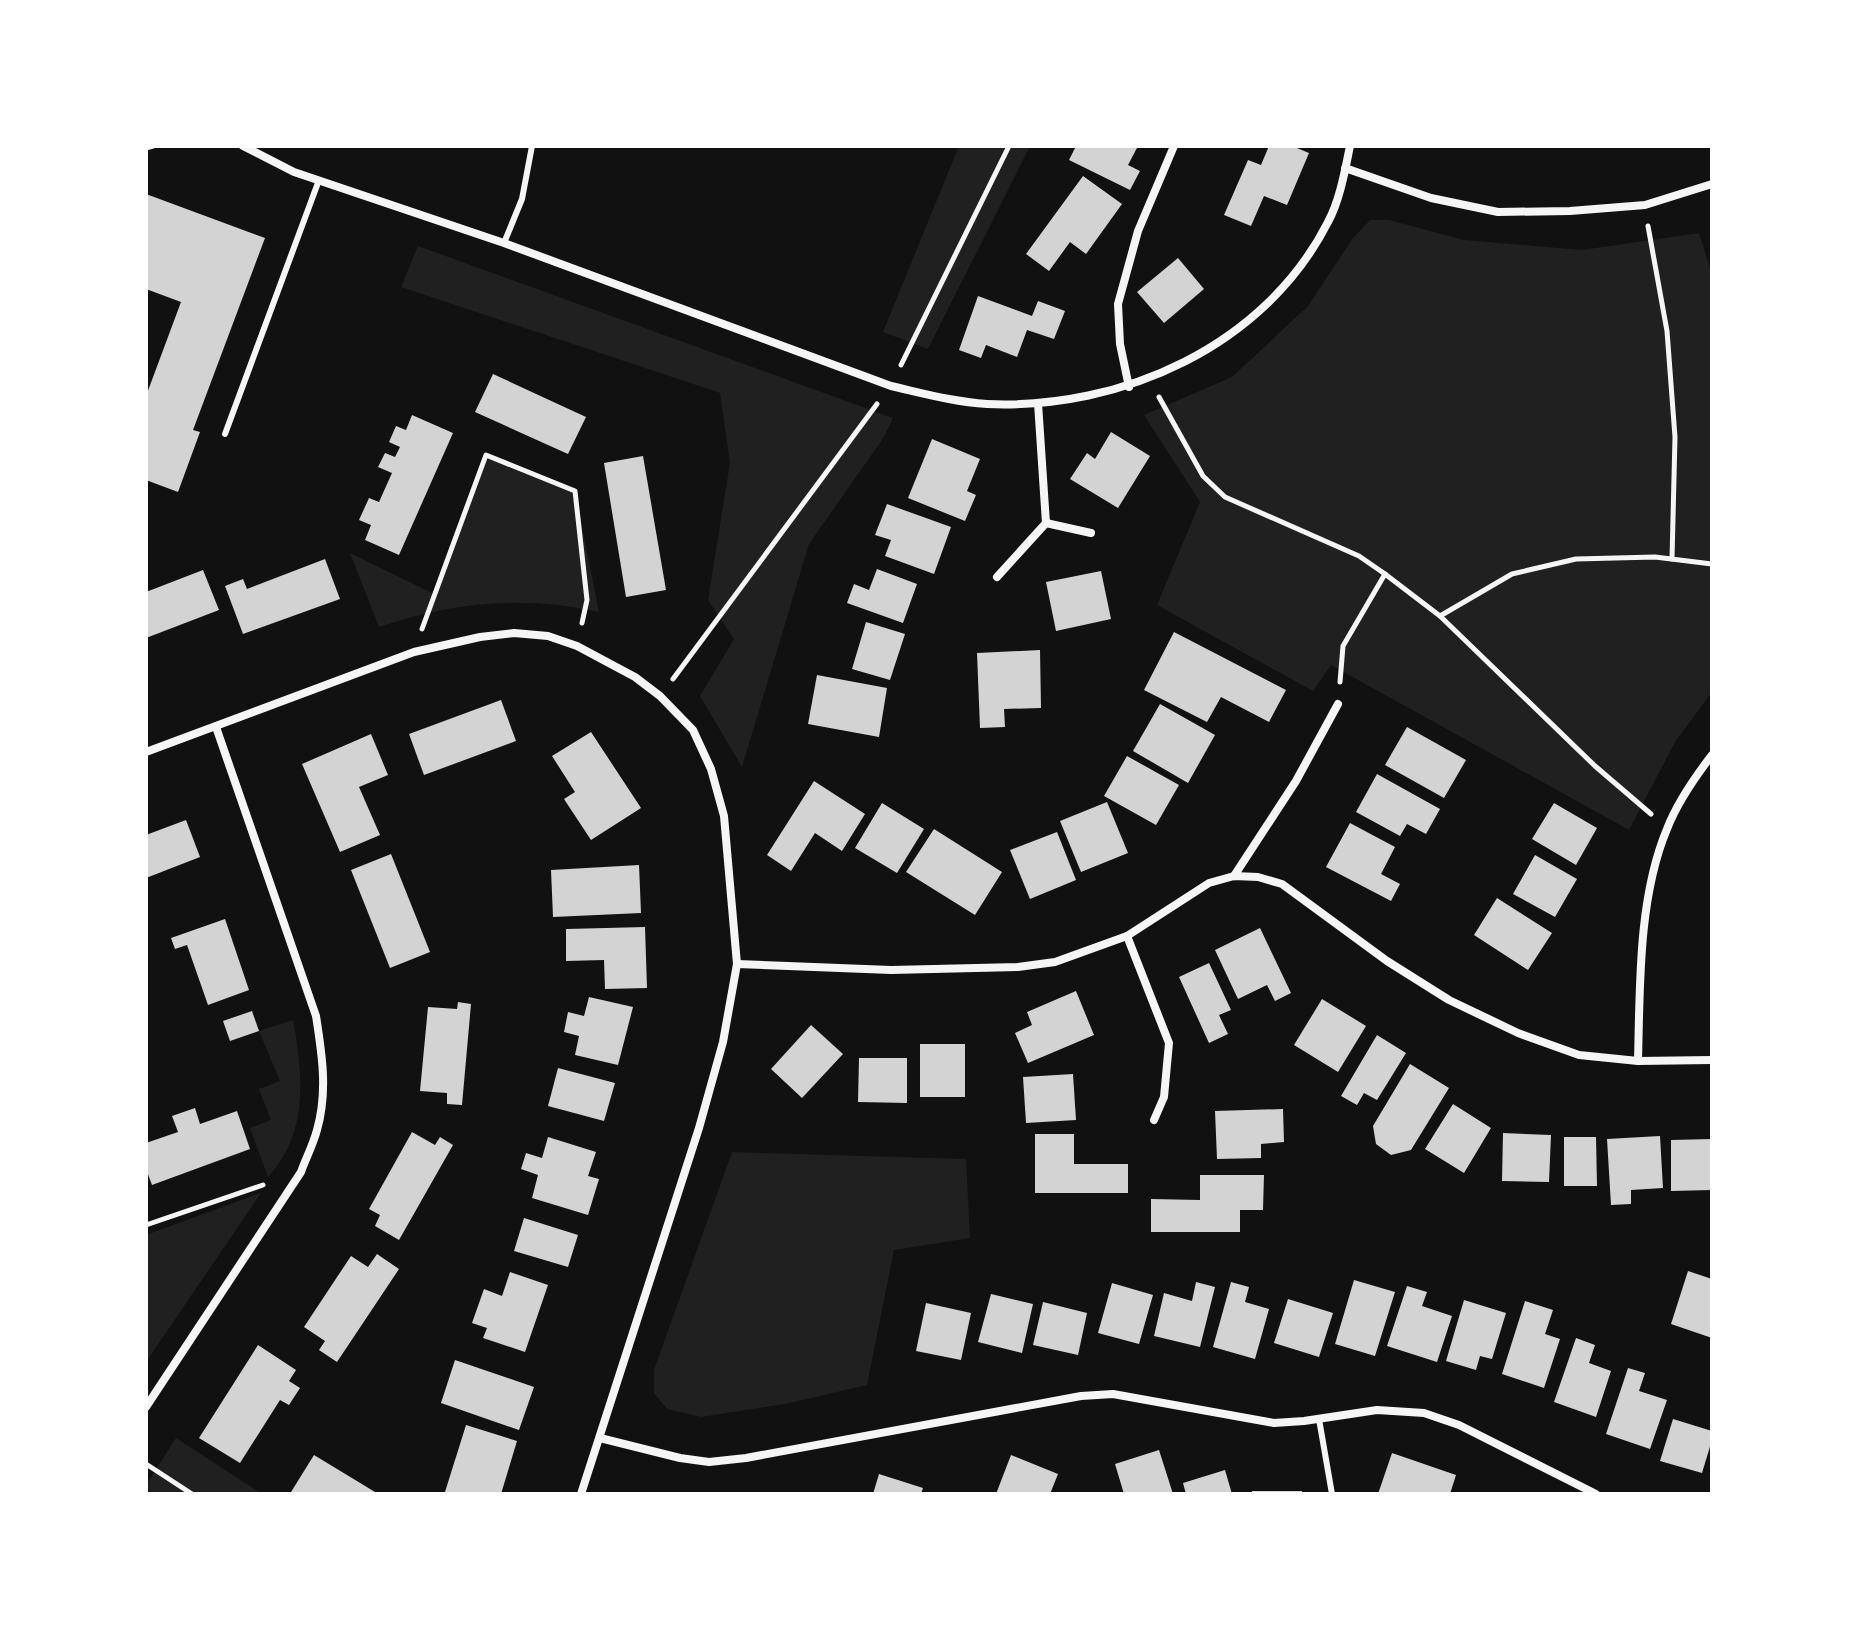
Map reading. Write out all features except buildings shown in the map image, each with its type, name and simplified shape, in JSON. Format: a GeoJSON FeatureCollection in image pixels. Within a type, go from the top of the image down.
{"type":"FeatureCollection","features":[{"type":"Feature","properties":{"kind":"street"},"geometry":{"type":"LineString","coordinates":[[243,146],[294,172],[504,243],[891,386],[985,404],[1038,403],[1129,387],[1187,363],[1266,304],[1300,267],[1329,220],[1350,146]]}},
{"type":"Feature","properties":{"kind":"street"},"geometry":{"type":"LineString","coordinates":[[1129,387],[1120,344],[1118,304],[1138,231],[1174,146]]}},
{"type":"Feature","properties":{"kind":"street"},"geometry":{"type":"LineString","coordinates":[[1345,168],[1431,198],[1498,212],[1570,211],[1645,205],[1712,184]]}},
{"type":"Feature","properties":{"kind":"street"},"geometry":{"type":"LineString","coordinates":[[997,577],[1046,523],[1038,403]]}},
{"type":"Feature","properties":{"kind":"street"},"geometry":{"type":"LineString","coordinates":[[1046,523],[1091,533]]}},
{"type":"Feature","properties":{"kind":"street"},"geometry":{"type":"LineString","coordinates":[[146,752],[414,652],[480,637],[514,633],[548,636],[577,646],[635,677],[660,696],[693,730],[711,769],[724,816],[737,964],[723,1042],[699,1128],[581,1494]]}},
{"type":"Feature","properties":{"kind":"street"},"geometry":{"type":"LineString","coordinates":[[1234,876],[1296,781],[1338,704]]}},
{"type":"Feature","properties":{"kind":"street"},"geometry":{"type":"LineString","coordinates":[[146,1407],[301,1172],[317,1131],[322,1103],[324,1064],[316,1016],[216,727]]}},
{"type":"Feature","properties":{"kind":"street"},"geometry":{"type":"LineString","coordinates":[[1638,1061],[1640,976],[1650,889],[1667,828],[1712,755]]}},
{"type":"Feature","properties":{"kind":"street"},"geometry":{"type":"LineString","coordinates":[[737,964],[891,970],[1018,967],[1055,962],[1127,936],[1209,883],[1234,876],[1258,877],[1282,884],[1387,961],[1449,1000],[1518,1033],[1579,1055],[1638,1061],[1712,1060]]}},
{"type":"Feature","properties":{"kind":"street"},"geometry":{"type":"LineString","coordinates":[[1127,936],[1169,1043],[1164,1097],[1154,1120]]}},
{"type":"Feature","properties":{"kind":"street"},"geometry":{"type":"LineString","coordinates":[[600,1438],[709,1462],[746,1458],[1081,1396],[1113,1394],[1274,1423],[1377,1410],[1424,1413],[1459,1425],[1596,1494]]}},
{"type":"Feature","properties":{"kind":"lane"},"geometry":{"type":"LineString","coordinates":[[504,243],[522,199],[532,146]]}},
{"type":"Feature","properties":{"kind":"lane"},"geometry":{"type":"LineString","coordinates":[[225,434],[319,180]]}},
{"type":"Feature","properties":{"kind":"lane"},"geometry":{"type":"LineString","coordinates":[[1319,1419],[1332,1494]]}},
{"type":"Feature","properties":{"kind":"path"},"geometry":{"type":"LineString","coordinates":[[146,148],[153,146]]}},
{"type":"Feature","properties":{"kind":"path"},"geometry":{"type":"LineString","coordinates":[[660,696],[891,386],[1009,146]]}},
{"type":"Feature","properties":{"kind":"path"},"geometry":{"type":"LineString","coordinates":[[1645,205],[1667,331],[1675,437],[1672,559]]}},
{"type":"Feature","properties":{"kind":"path"},"geometry":{"type":"LineString","coordinates":[[1149,378],[1203,476],[1225,497],[1359,556],[1385,574],[1440,616],[1595,766],[1667,828]]}},
{"type":"Feature","properties":{"kind":"path"},"geometry":{"type":"LineString","coordinates":[[414,652],[486,455],[575,491],[587,600],[577,646]]}},
{"type":"Feature","properties":{"kind":"path"},"geometry":{"type":"LineString","coordinates":[[1440,616],[1512,574],[1576,559],[1655,557],[1712,564]]}},
{"type":"Feature","properties":{"kind":"path"},"geometry":{"type":"LineString","coordinates":[[1338,704],[1343,646],[1385,574]]}},
{"type":"Feature","properties":{"kind":"path"},"geometry":{"type":"LineString","coordinates":[[146,1225],[301,1172]]}},
{"type":"Feature","properties":{"kind":"path"},"geometry":{"type":"LineString","coordinates":[[146,1464],[192,1494]]}},
{"type":"Feature","properties":{"kind":"shaded area"},"geometry":{"type":"Polygon","coordinates":[[[959,146],[1030,146],[928,349],[883,332],[959,146]]]}},
{"type":"Feature","properties":{"kind":"shaded area"},"geometry":{"type":"Polygon","coordinates":[[[1370,220],[1389,220],[1464,240],[1582,250],[1699,233],[1712,275],[1712,692],[1675,742],[1629,830],[1331,665],[1313,691],[1157,605],[1200,502],[1144,415],[1232,377],[1308,306],[1353,238],[1370,220]]]}},
{"type":"Feature","properties":{"kind":"shaded area"},"geometry":{"type":"Polygon","coordinates":[[[418,246],[893,418],[884,437],[809,544],[742,767],[700,696],[734,639],[708,600],[730,463],[720,393],[401,287],[418,246]]]}},
{"type":"Feature","properties":{"kind":"shaded area"},"geometry":{"type":"Polygon","coordinates":[[[486,455],[575,491],[599,612],[543,604],[488,604],[434,612],[379,627],[350,553],[434,594],[486,455]]]}},
{"type":"Feature","properties":{"kind":"shaded area"},"geometry":{"type":"Polygon","coordinates":[[[293,1020],[300,1082],[297,1122],[291,1142],[268,1177],[250,1128],[271,1120],[259,1089],[280,1081],[259,1031],[293,1020]]]}},
{"type":"Feature","properties":{"kind":"shaded area"},"geometry":{"type":"Polygon","coordinates":[[[732,1152],[966,1159],[970,1238],[894,1250],[867,1385],[785,1404],[701,1417],[667,1409],[654,1393],[654,1370],[732,1152]]]}},
{"type":"Feature","properties":{"kind":"shaded area"},"geometry":{"type":"Polygon","coordinates":[[[261,1193],[146,1362],[146,1235],[261,1193]]]}},
{"type":"Feature","properties":{"kind":"shaded area"},"geometry":{"type":"Polygon","coordinates":[[[176,1438],[262,1494],[146,1494],[146,1485],[176,1438]]]}}]}
